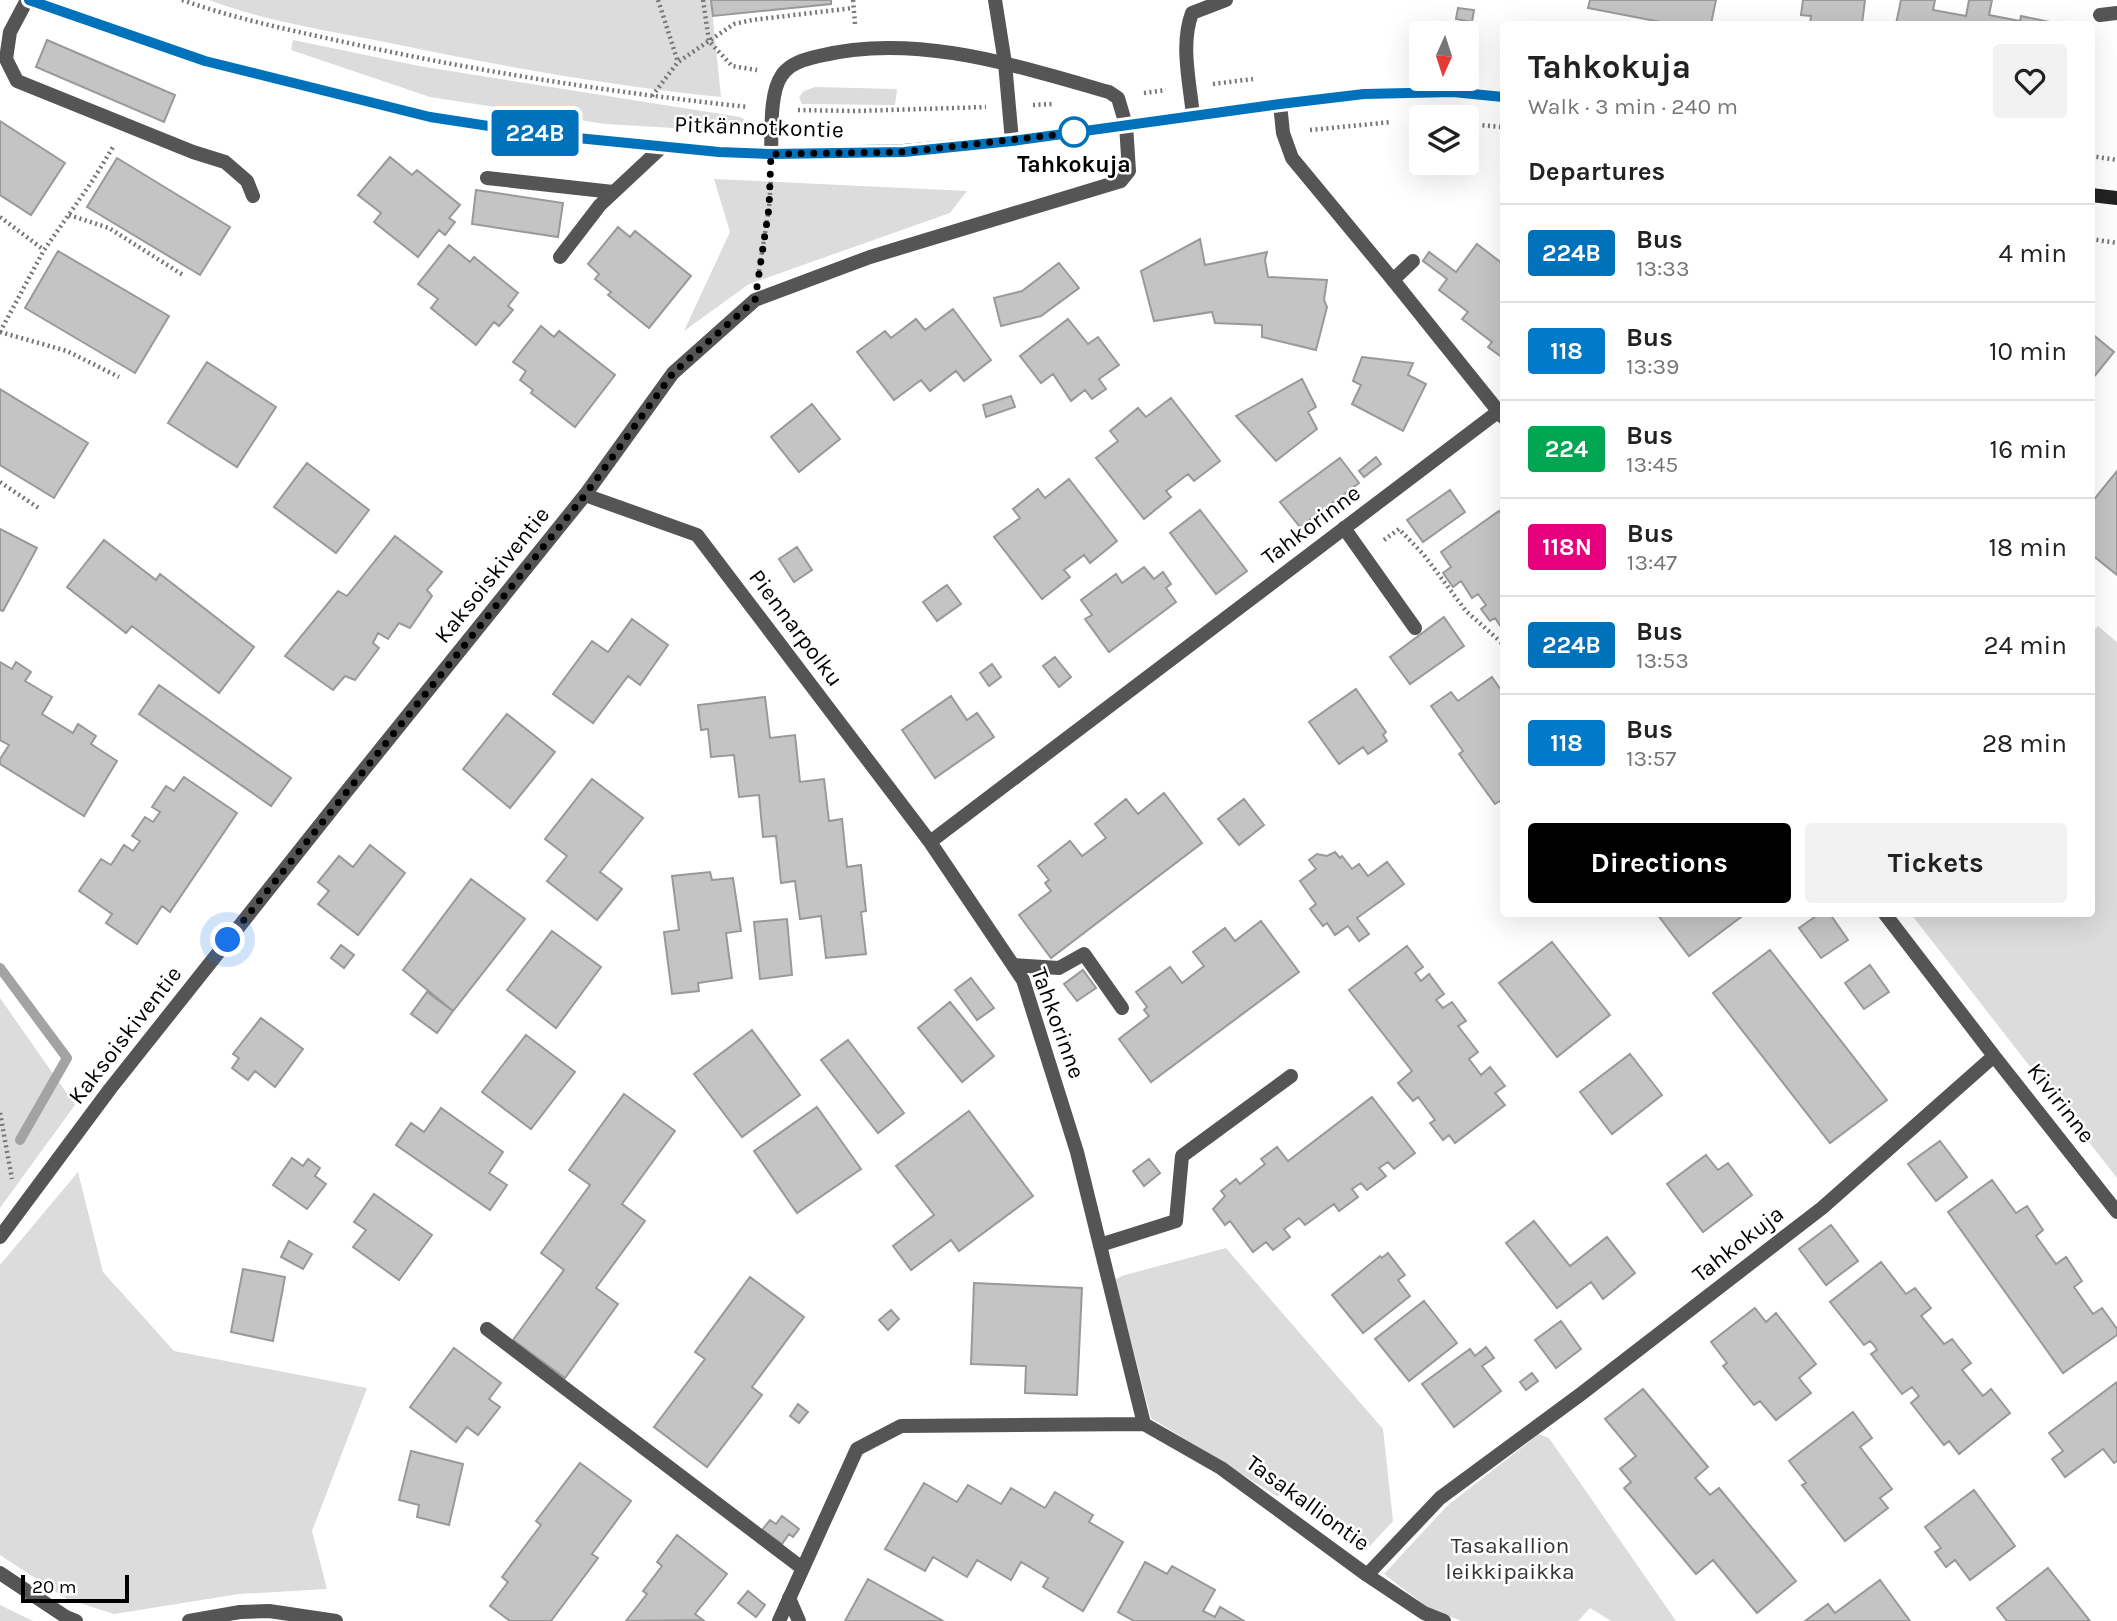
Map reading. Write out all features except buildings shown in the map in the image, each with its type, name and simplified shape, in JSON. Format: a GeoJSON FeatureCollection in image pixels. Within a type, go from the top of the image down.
{"type":"FeatureCollection","features":[{"type":"Feature","properties":{"kind":"street"},"geometry":{"type":"LineString","coordinates":[[28,0],[10,32],[6,59],[17,81],[193,152],[225,162],[247,181],[253,196]]}},
{"type":"Feature","properties":{"kind":"street","name":"Pitkännotkontie"},"geometry":{"type":"LineString","coordinates":[[28,0],[205,61],[405,111],[547,135],[662,147],[771,154],[904,152],[1012,141],[1364,94],[1453,92],[1500,97]]}},
{"type":"Feature","properties":{"kind":"street"},"geometry":{"type":"LineString","coordinates":[[995,0],[1005,63],[1012,141]]}},
{"type":"Feature","properties":{"kind":"street"},"geometry":{"type":"LineString","coordinates":[[1193,116],[1185,41],[1187,27],[1192,13],[1227,0]]}},
{"type":"Feature","properties":{"kind":"street"},"geometry":{"type":"LineString","coordinates":[[2100,15],[2117,13]]}},
{"type":"Feature","properties":{"kind":"street"},"geometry":{"type":"LineString","coordinates":[[771,154],[775,93],[782,75],[799,61],[858,50],[948,52],[1005,63],[1109,92],[1118,98],[1126,125]]}},
{"type":"Feature","properties":{"kind":"street"},"geometry":{"type":"LineString","coordinates":[[1280,104],[1283,132],[1292,158],[1500,413]]}},
{"type":"Feature","properties":{"kind":"street","name":"Kaksoiskiventie"},"geometry":{"type":"LineString","coordinates":[[0,1237],[110,1088],[585,495],[673,373],[755,300],[870,257],[1121,181],[1129,171],[1126,125]]}},
{"type":"Feature","properties":{"kind":"street"},"geometry":{"type":"LineString","coordinates":[[561,257],[600,205],[662,147]]}},
{"type":"Feature","properties":{"kind":"street"},"geometry":{"type":"LineString","coordinates":[[487,178],[613,192]]}},
{"type":"Feature","properties":{"kind":"street"},"geometry":{"type":"LineString","coordinates":[[2095,195],[2117,198]]}},
{"type":"Feature","properties":{"kind":"street"},"geometry":{"type":"LineString","coordinates":[[1393,280],[1413,261]]}},
{"type":"Feature","properties":{"kind":"street","name":"Tahkorinne"},"geometry":{"type":"LineString","coordinates":[[1144,1424],[1073,1141],[1023,980],[930,842],[1344,528],[1500,415]]}},
{"type":"Feature","properties":{"kind":"street","name":"Piennarpolku"},"geometry":{"type":"LineString","coordinates":[[585,495],[697,535],[930,842]]}},
{"type":"Feature","properties":{"kind":"street"},"geometry":{"type":"LineString","coordinates":[[1344,528],[1415,628]]}},
{"type":"Feature","properties":{"kind":"street"},"geometry":{"type":"LineString","coordinates":[[1887,917],[1994,1056]]}},
{"type":"Feature","properties":{"kind":"street"},"geometry":{"type":"LineString","coordinates":[[1013,965],[1059,968],[1084,954],[1122,1008]]}},
{"type":"Feature","properties":{"kind":"street","name":"Kivirinne"},"geometry":{"type":"LineString","coordinates":[[1994,1056],[2117,1212]]}},
{"type":"Feature","properties":{"kind":"street","name":"Tahkokuja"},"geometry":{"type":"LineString","coordinates":[[1367,1574],[1440,1498],[1581,1394],[1822,1208],[1994,1056]]}},
{"type":"Feature","properties":{"kind":"street"},"geometry":{"type":"LineString","coordinates":[[1100,1245],[1176,1221],[1181,1156],[1291,1076]]}},
{"type":"Feature","properties":{"kind":"street"},"geometry":{"type":"LineString","coordinates":[[487,1329],[802,1568]]}},
{"type":"Feature","properties":{"kind":"street"},"geometry":{"type":"LineString","coordinates":[[779,1621],[857,1449],[901,1426],[1144,1424]]}},
{"type":"Feature","properties":{"kind":"street","name":"Tasakalliontie"},"geometry":{"type":"LineString","coordinates":[[1144,1424],[1221,1468],[1367,1574],[1424,1613],[1444,1621]]}},
{"type":"Feature","properties":{"kind":"street"},"geometry":{"type":"LineString","coordinates":[[0,1573],[66,1618],[76,1621]]}},
{"type":"Feature","properties":{"kind":"street"},"geometry":{"type":"LineString","coordinates":[[789,1598],[799,1621]]}},
{"type":"Feature","properties":{"kind":"street"},"geometry":{"type":"LineString","coordinates":[[189,1621],[240,1612],[269,1611],[336,1621]]}},
{"type":"Feature","properties":{"kind":"path"},"geometry":{"type":"LineString","coordinates":[[659,0],[678,62]]}},
{"type":"Feature","properties":{"kind":"path"},"geometry":{"type":"LineString","coordinates":[[703,0],[709,41],[732,66],[782,75]]}},
{"type":"Feature","properties":{"kind":"path"},"geometry":{"type":"LineString","coordinates":[[651,97],[678,62],[734,24],[853,8]]}},
{"type":"Feature","properties":{"kind":"path"},"geometry":{"type":"LineString","coordinates":[[119,377],[68,351],[0,332],[44,250],[93,180],[125,125]]}},
{"type":"Feature","properties":{"kind":"path"},"geometry":{"type":"LineString","coordinates":[[1479,125],[1500,127]]}},
{"type":"Feature","properties":{"kind":"path"},"geometry":{"type":"LineString","coordinates":[[755,300],[769,208],[771,154]]}},
{"type":"Feature","properties":{"kind":"path"},"geometry":{"type":"LineString","coordinates":[[2095,157],[2117,160]]}},
{"type":"Feature","properties":{"kind":"path"},"geometry":{"type":"LineString","coordinates":[[69,215],[109,228],[183,275]]}},
{"type":"Feature","properties":{"kind":"path"},"geometry":{"type":"LineString","coordinates":[[0,217],[44,250]]}},
{"type":"Feature","properties":{"kind":"path"},"geometry":{"type":"LineString","coordinates":[[2095,240],[2117,243]]}},
{"type":"Feature","properties":{"kind":"path"},"geometry":{"type":"LineString","coordinates":[[0,482],[40,509]]}},
{"type":"Feature","properties":{"kind":"path"},"geometry":{"type":"LineString","coordinates":[[1363,556],[1399,529],[1424,555],[1466,611],[1500,641]]}},
{"type":"Feature","properties":{"kind":"path"},"geometry":{"type":"LineString","coordinates":[[0,1113],[18,1214]]}},
{"type":"Feature","properties":{"kind":"green space"},"geometry":{"type":"Polygon","coordinates":[[[209,0],[711,0],[721,97],[596,81],[473,60],[276,20],[209,0]]]}},
{"type":"Feature","properties":{"kind":"green space"},"geometry":{"type":"Polygon","coordinates":[[[293,40],[419,66],[744,119],[741,127],[726,131],[605,124],[430,97],[291,50],[293,40]]]}},
{"type":"Feature","properties":{"kind":"green space"},"geometry":{"type":"Polygon","coordinates":[[[815,87],[897,89],[895,105],[802,104],[799,97],[804,91],[815,87]]]}},
{"type":"Feature","properties":{"kind":"green space"},"geometry":{"type":"Polygon","coordinates":[[[714,179],[967,191],[950,213],[749,284],[684,331],[730,232],[714,179]]]}},
{"type":"Feature","properties":{"kind":"green space"},"geometry":{"type":"Polygon","coordinates":[[[2098,626],[2117,642],[2117,1178],[1913,917],[2095,917],[2095,629],[2098,626]]]}},
{"type":"Feature","properties":{"kind":"green space"},"geometry":{"type":"Polygon","coordinates":[[[0,998],[75,1105],[0,1208],[0,998]]]}},
{"type":"Feature","properties":{"kind":"green space"},"geometry":{"type":"Polygon","coordinates":[[[78,1172],[103,1272],[174,1351],[367,1388],[312,1531],[327,1589],[239,1594],[114,1614],[67,1599],[0,1555],[0,1265],[78,1172]]]}},
{"type":"Feature","properties":{"kind":"green space"},"geometry":{"type":"Polygon","coordinates":[[[1226,1248],[1383,1429],[1393,1521],[1370,1546],[1297,1490],[1277,1496],[1151,1418],[1115,1279],[1226,1248]]]}},
{"type":"Feature","properties":{"kind":"green space","name":"Tasakallion leikkipaikka"},"geometry":{"type":"Polygon","coordinates":[[[1539,1434],[1549,1438],[1676,1621],[1611,1621],[1590,1608],[1578,1621],[1461,1621],[1427,1607],[1384,1574],[1447,1506],[1539,1434]]]}},
{"type":"Feature","properties":{"kind":"green space"},"geometry":{"type":"Polygon","coordinates":[[[0,1605],[33,1621],[0,1621],[0,1605]]]}},
{"type":"Feature","properties":{"kind":"waterway"},"geometry":{"type":"LineString","coordinates":[[0,968],[67,1058],[20,1140]]}},
{"type":"Feature","properties":{"kind":"bus line","name":"224B"},"geometry":{"type":"LineString","coordinates":[[29,0],[205,61],[430,117],[547,135],[719,152],[904,152],[1012,141],[1364,94],[1453,92],[1500,97]]}},
{"type":"Feature","properties":{"kind":"place","name":"Tahkokuja"},"geometry":{"type":"Point","coordinates":[1074,132]}},
{"type":"Feature","properties":{"kind":"route"},"geometry":{"type":"LineString","coordinates":[[228,940],[585,495],[673,373],[755,300],[769,208],[771,154],[904,152],[1080,132],[1074,132]]}}]}
